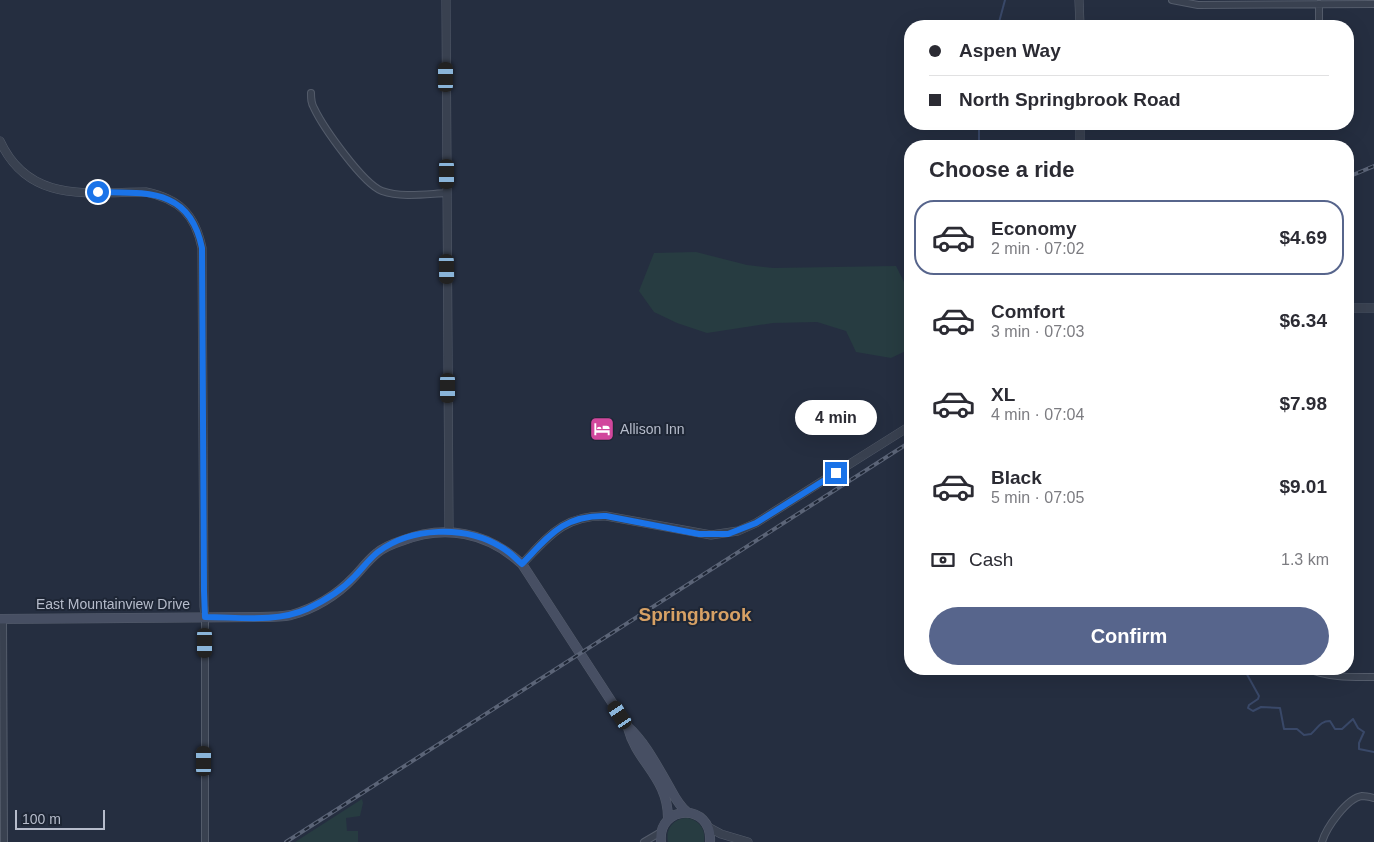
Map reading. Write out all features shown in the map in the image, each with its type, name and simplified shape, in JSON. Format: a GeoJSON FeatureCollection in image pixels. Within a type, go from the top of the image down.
{"type":"FeatureCollection","features":[{"type":"Feature","properties":{"kind":"main road","name":"East Mountainview Drive"},"geometry":{"type":"LineString","coordinates":[[2,619],[278,617],[298,612],[322,602],[353,578],[377,553],[388,546],[422,534],[461,532],[501,546],[522,564],[628,728]]}},
{"type":"Feature","properties":{"kind":"main road"},"geometry":{"type":"LineString","coordinates":[[628,728],[636,735],[663,776],[677,802],[687,812],[699,816],[708,827],[710,842]]}},
{"type":"Feature","properties":{"kind":"main road"},"geometry":{"type":"LineString","coordinates":[[628,728],[631,738],[664,792],[668,805],[668,820]]}},
{"type":"Feature","properties":{"kind":"main road"},"geometry":{"type":"LineString","coordinates":[[661,842],[662,832],[668,820],[674,815],[687,812]]}},
{"type":"Feature","properties":{"kind":"street"},"geometry":{"type":"LineString","coordinates":[[446,0],[449,532]]}},
{"type":"Feature","properties":{"kind":"street"},"geometry":{"type":"LineString","coordinates":[[1080,0],[1080,20]]}},
{"type":"Feature","properties":{"kind":"street"},"geometry":{"type":"LineString","coordinates":[[1172,0],[1198,5],[1374,4]]}},
{"type":"Feature","properties":{"kind":"street"},"geometry":{"type":"LineString","coordinates":[[1318,20],[1319,4]]}},
{"type":"Feature","properties":{"kind":"street"},"geometry":{"type":"LineString","coordinates":[[312,94],[311,102],[314,109],[330,134],[361,175],[373,187],[394,194],[447,193]]}},
{"type":"Feature","properties":{"kind":"street"},"geometry":{"type":"LineString","coordinates":[[0,141],[13,164],[43,186],[66,191],[146,192],[159,195],[181,206],[194,222],[200,234],[202,248],[205,842]]}},
{"type":"Feature","properties":{"kind":"street"},"geometry":{"type":"LineString","coordinates":[[1354,308],[1374,308]]}},
{"type":"Feature","properties":{"kind":"street"},"geometry":{"type":"LineString","coordinates":[[522,564],[553,532],[561,526],[582,517],[606,516],[699,534],[720,535],[738,531],[756,523],[904,430]]}},
{"type":"Feature","properties":{"kind":"street"},"geometry":{"type":"LineString","coordinates":[[2,619],[4,842]]}},
{"type":"Feature","properties":{"kind":"street"},"geometry":{"type":"LineString","coordinates":[[1328,675],[1338,677],[1374,677]]}},
{"type":"Feature","properties":{"kind":"street"},"geometry":{"type":"LineString","coordinates":[[1322,842],[1328,827],[1354,799],[1362,796],[1374,798]]}},
{"type":"Feature","properties":{"kind":"street"},"geometry":{"type":"LineString","coordinates":[[708,827],[721,834],[748,842]]}},
{"type":"Feature","properties":{"kind":"street"},"geometry":{"type":"LineString","coordinates":[[644,842],[662,832]]}},
{"type":"Feature","properties":{"kind":"green space"},"geometry":{"type":"Polygon","coordinates":[[[696,252],[747,265],[773,268],[896,266],[904,282],[904,352],[891,358],[856,352],[846,331],[817,322],[773,323],[707,333],[677,323],[654,312],[639,291],[654,253],[696,252]]]}},
{"type":"Feature","properties":{"kind":"green space"},"geometry":{"type":"Polygon","coordinates":[[[362,799],[360,816],[346,818],[347,831],[358,831],[358,842],[295,842],[362,799]]]}},
{"type":"Feature","properties":{"kind":"green space"},"geometry":{"type":"Polygon","coordinates":[[[688,818],[696,821],[703,830],[704,842],[668,842],[669,828],[675,822],[688,818]]]}},
{"type":"Feature","properties":{"kind":"waterway"},"geometry":{"type":"LineString","coordinates":[[1000,20],[1005,0]]}},
{"type":"Feature","properties":{"kind":"waterway"},"geometry":{"type":"LineString","coordinates":[[979,130],[979,140]]}},
{"type":"Feature","properties":{"kind":"waterway"},"geometry":{"type":"LineString","coordinates":[[1247,675],[1259,696],[1248,708],[1253,711],[1261,707],[1280,708],[1284,729],[1297,729],[1304,735],[1311,734],[1327,721],[1330,721],[1335,729],[1342,729],[1353,719],[1358,728],[1364,732],[1359,743],[1359,749],[1374,752]]}},
{"type":"Feature","properties":{"kind":"railway"},"geometry":{"type":"LineString","coordinates":[[1354,174],[1374,166]]}},
{"type":"Feature","properties":{"kind":"railway"},"geometry":{"type":"LineString","coordinates":[[286,842],[904,446]]}},
{"type":"Feature","properties":{"kind":"place","name":"Allison Inn"},"geometry":{"type":"Point","coordinates":[602,429]}},
{"type":"Feature","properties":{"kind":"district","name":"Springbrook"},"geometry":{"type":"Point","coordinates":[695,614]}},
{"type":"Feature","properties":{"kind":"route"},"geometry":{"type":"LineString","coordinates":[[98,192],[146,192],[172,200],[189,214],[200,234],[202,248],[205,617],[278,617],[306,610],[322,602],[343,587],[377,553],[388,546],[422,534],[461,532],[501,546],[522,564],[553,532],[561,526],[582,517],[606,516],[699,534],[728,534],[756,523],[836,473]]}}]}
